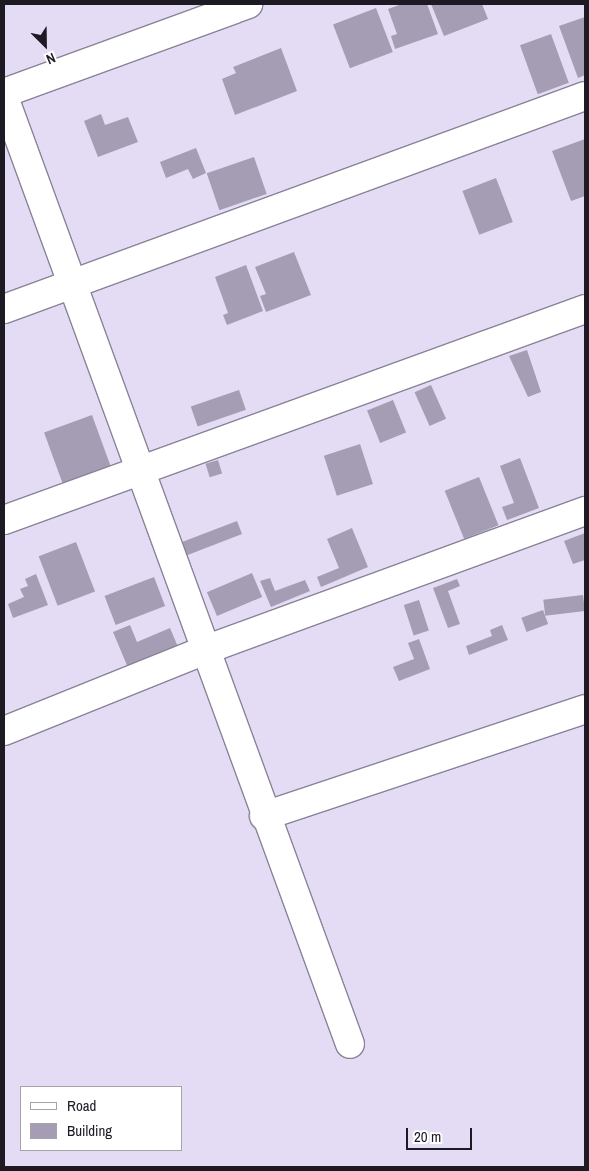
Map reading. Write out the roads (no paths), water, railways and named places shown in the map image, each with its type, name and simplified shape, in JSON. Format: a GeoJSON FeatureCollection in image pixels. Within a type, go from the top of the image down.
{"type":"FeatureCollection","features":[{"type":"Feature","properties":{"kind":"street"},"geometry":{"type":"LineString","coordinates":[[248,4],[4,95],[70,285],[141,472],[264,816],[350,1044]]}},
{"type":"Feature","properties":{"kind":"street"},"geometry":{"type":"LineString","coordinates":[[4,309],[585,96]]}},
{"type":"Feature","properties":{"kind":"street"},"geometry":{"type":"LineString","coordinates":[[4,520],[141,472],[585,309]]}},
{"type":"Feature","properties":{"kind":"street"},"geometry":{"type":"LineString","coordinates":[[4,731],[205,650],[585,511]]}},
{"type":"Feature","properties":{"kind":"street"},"geometry":{"type":"LineString","coordinates":[[264,816],[585,709]]}}]}
